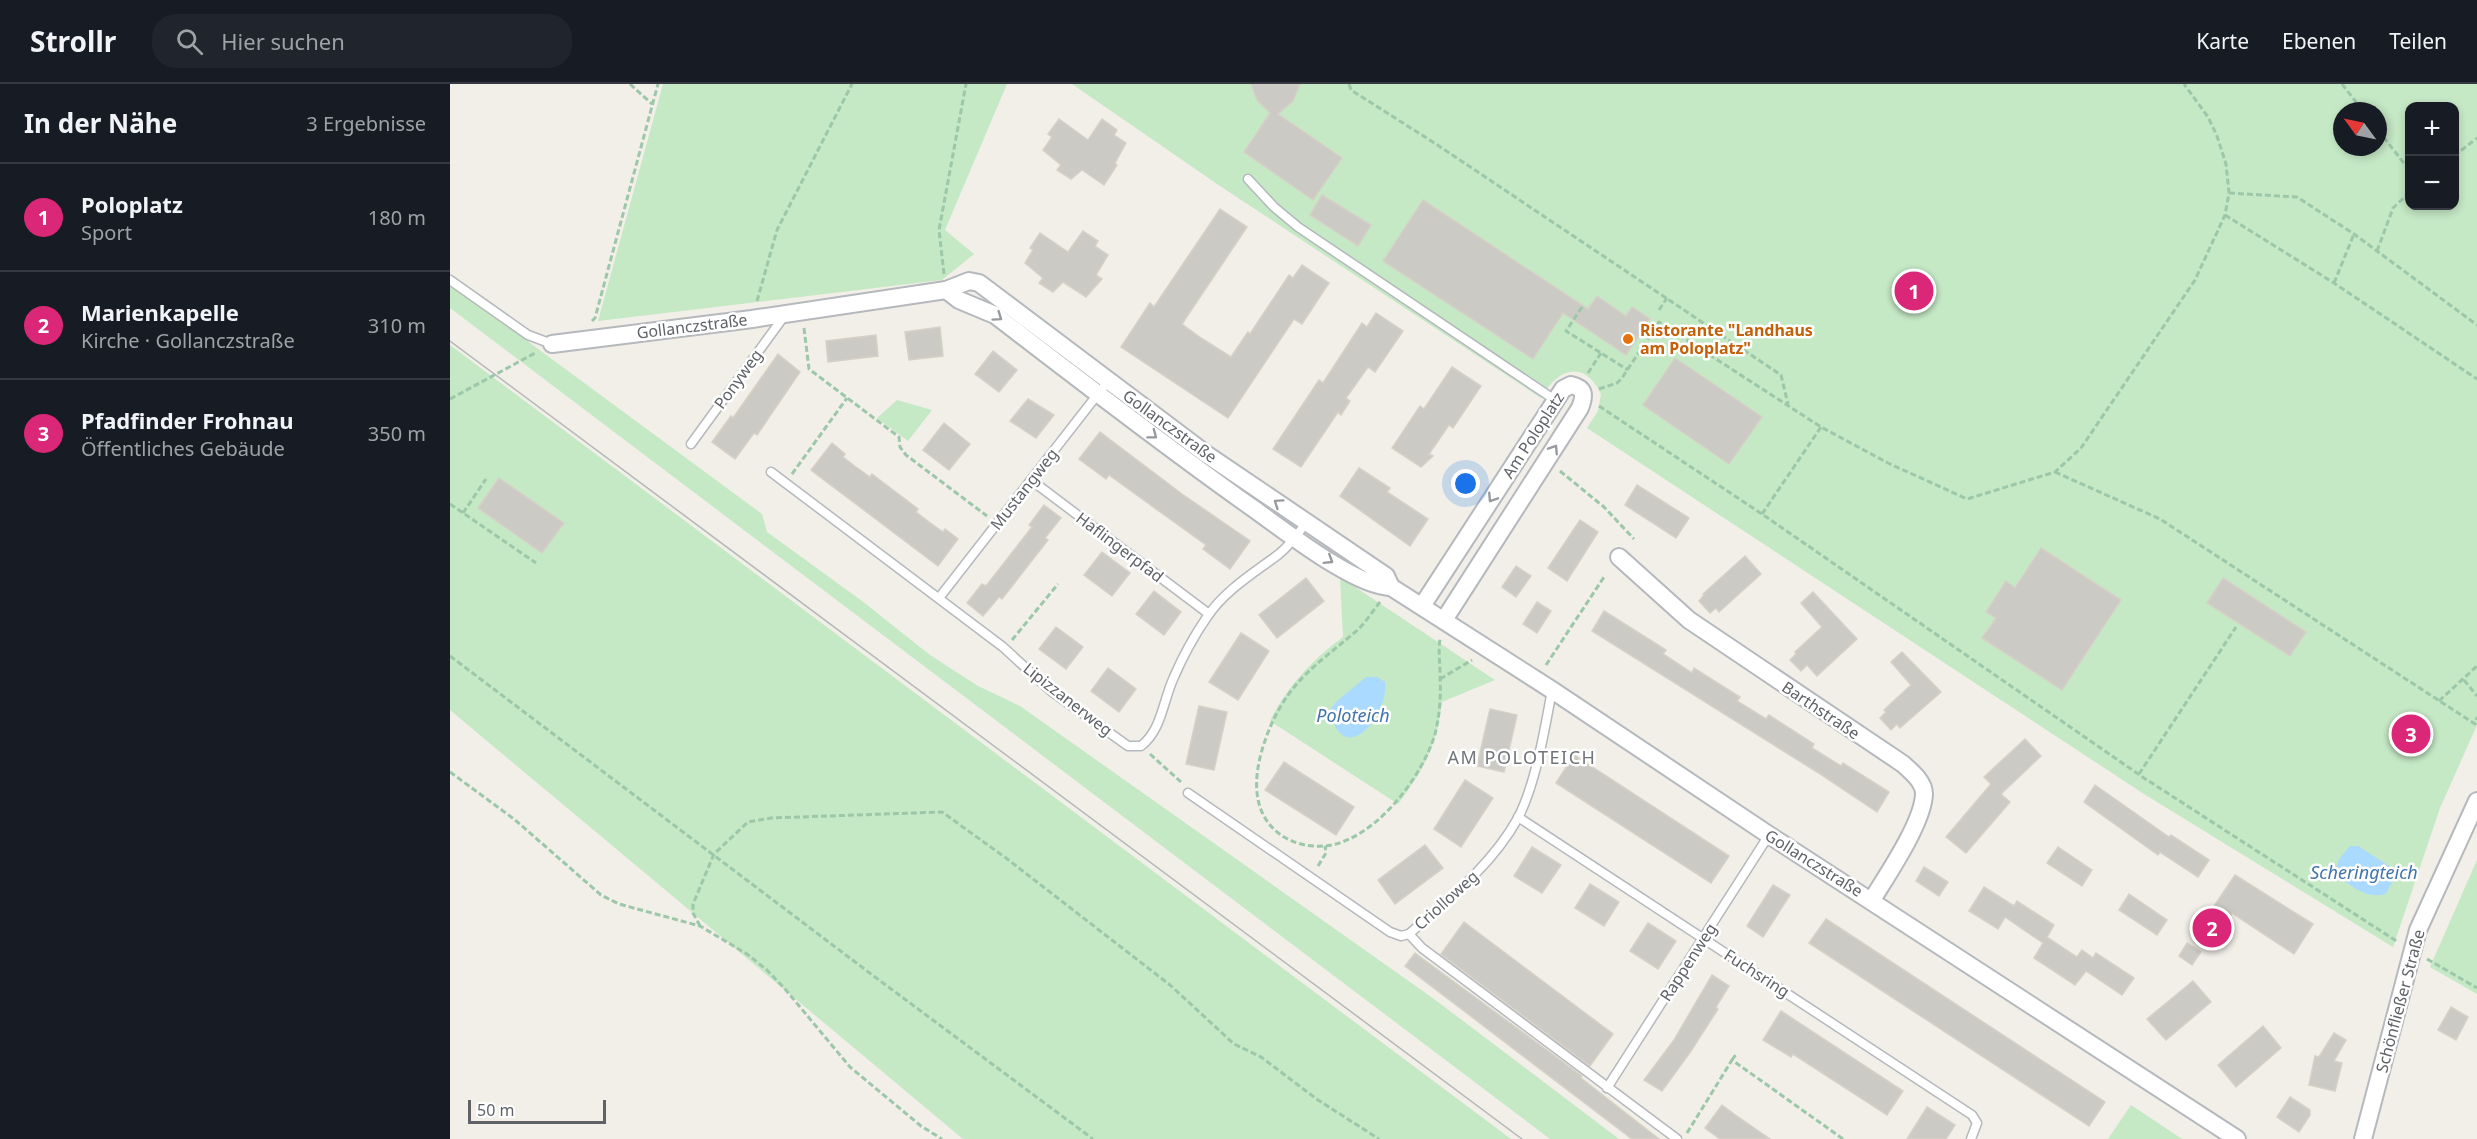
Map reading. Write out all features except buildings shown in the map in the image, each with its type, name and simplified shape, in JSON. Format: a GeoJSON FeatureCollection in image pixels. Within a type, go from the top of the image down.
{"type":"FeatureCollection","features":[{"type":"Feature","properties":{"kind":"street","name":"Gollanczstraße"},"geometry":{"type":"LineString","coordinates":[[552,344],[752,319],[946,290],[959,300],[995,315],[1386,576],[1386,594]]}},
{"type":"Feature","properties":{"kind":"street","name":"Am Poloplatz"},"geometry":{"type":"LineString","coordinates":[[1422,606],[1555,400],[1563,389],[1571,385],[1579,387],[1585,397],[1576,414],[1444,620]]}},
{"type":"Feature","properties":{"kind":"street","name":"Gollanczstraße"},"geometry":{"type":"LineString","coordinates":[[1103,387],[1295,538],[1359,579],[1379,587],[1386,594],[1422,606],[1444,620],[1769,835],[2237,1139]]}},
{"type":"Feature","properties":{"kind":"street","name":"Barthstraße"},"geometry":{"type":"LineString","coordinates":[[1618,557],[1689,620],[1903,764],[1918,779],[1924,793],[1915,824],[1872,900]]}},
{"type":"Feature","properties":{"kind":"street","name":"Schönfließer Straße"},"geometry":{"type":"LineString","coordinates":[[2363,1139],[2412,950],[2423,920],[2477,801]]}},
{"type":"Feature","properties":{"kind":"lane"},"geometry":{"type":"LineString","coordinates":[[1248,179],[1274,207],[1298,227],[1555,400]]}},
{"type":"Feature","properties":{"kind":"lane"},"geometry":{"type":"LineString","coordinates":[[450,280],[528,335],[552,344]]}},
{"type":"Feature","properties":{"kind":"lane","name":"Ponyweg"},"geometry":{"type":"LineString","coordinates":[[691,444],[786,314]]}},
{"type":"Feature","properties":{"kind":"lane","name":"Mustangweg"},"geometry":{"type":"LineString","coordinates":[[939,598],[1103,387]]}},
{"type":"Feature","properties":{"kind":"lane","name":"Lipizzanerweg"},"geometry":{"type":"LineString","coordinates":[[771,472],[1006,649],[1072,706],[1128,746],[1141,746]]}},
{"type":"Feature","properties":{"kind":"lane","name":"Haflingerpfad"},"geometry":{"type":"LineString","coordinates":[[1031,480],[1209,614]]}},
{"type":"Feature","properties":{"kind":"lane"},"geometry":{"type":"LineString","coordinates":[[1141,746],[1154,732],[1173,679],[1209,614],[1230,591],[1280,553],[1306,523]]}},
{"type":"Feature","properties":{"kind":"lane","name":"Criolloweg"},"geometry":{"type":"LineString","coordinates":[[1188,793],[1390,932],[1401,936],[1409,933],[1457,892],[1490,858],[1518,817],[1539,754],[1552,690]]}},
{"type":"Feature","properties":{"kind":"lane","name":"Fuchsring"},"geometry":{"type":"LineString","coordinates":[[1518,817],[1972,1115],[1977,1123],[1971,1139]]}},
{"type":"Feature","properties":{"kind":"lane","name":"Rappenweg"},"geometry":{"type":"LineString","coordinates":[[1607,1088],[1769,835]]}},
{"type":"Feature","properties":{"kind":"lane"},"geometry":{"type":"LineString","coordinates":[[1409,933],[1422,948],[1677,1139]]}},
{"type":"Feature","properties":{"kind":"path"},"geometry":{"type":"LineString","coordinates":[[630,84],[652,104]]}},
{"type":"Feature","properties":{"kind":"path"},"geometry":{"type":"LineString","coordinates":[[578,341],[581,330],[595,318],[658,84]]}},
{"type":"Feature","properties":{"kind":"path"},"geometry":{"type":"LineString","coordinates":[[752,319],[777,230],[852,84]]}},
{"type":"Feature","properties":{"kind":"path"},"geometry":{"type":"LineString","coordinates":[[946,290],[939,231],[966,84]]}},
{"type":"Feature","properties":{"kind":"path"},"geometry":{"type":"LineString","coordinates":[[1349,84],[1351,90],[1436,144],[1781,375],[1788,406]]}},
{"type":"Feature","properties":{"kind":"path"},"geometry":{"type":"LineString","coordinates":[[1601,389],[1617,383],[1659,322],[1821,427],[1888,463],[1967,498],[2055,472],[2081,448],[2195,280],[2224,215],[2229,193],[2226,164],[2208,117],[2184,84]]}},
{"type":"Feature","properties":{"kind":"path"},"geometry":{"type":"LineString","coordinates":[[2342,84],[2356,102]]}},
{"type":"Feature","properties":{"kind":"path"},"geometry":{"type":"LineString","coordinates":[[2459,152],[2477,138]]}},
{"type":"Feature","properties":{"kind":"path"},"geometry":{"type":"LineString","coordinates":[[2387,142],[2405,166]]}},
{"type":"Feature","properties":{"kind":"path"},"geometry":{"type":"LineString","coordinates":[[2229,193],[2297,197],[2354,234],[2477,325]]}},
{"type":"Feature","properties":{"kind":"path"},"geometry":{"type":"LineString","coordinates":[[2377,251],[2393,208],[2405,196]]}},
{"type":"Feature","properties":{"kind":"path"},"geometry":{"type":"LineString","coordinates":[[2224,215],[2334,283],[2477,379]]}},
{"type":"Feature","properties":{"kind":"path"},"geometry":{"type":"LineString","coordinates":[[2334,283],[2354,234]]}},
{"type":"Feature","properties":{"kind":"path"},"geometry":{"type":"LineString","coordinates":[[1659,310],[1667,298]]}},
{"type":"Feature","properties":{"kind":"path"},"geometry":{"type":"LineString","coordinates":[[1582,307],[1566,331],[1628,370]]}},
{"type":"Feature","properties":{"kind":"path"},"geometry":{"type":"LineString","coordinates":[[803,321],[808,369],[899,437],[900,447],[906,455],[998,524]]}},
{"type":"Feature","properties":{"kind":"path"},"geometry":{"type":"LineString","coordinates":[[450,399],[552,344]]}},
{"type":"Feature","properties":{"kind":"path"},"geometry":{"type":"LineString","coordinates":[[1594,364],[1601,353]]}},
{"type":"Feature","properties":{"kind":"path"},"geometry":{"type":"LineString","coordinates":[[1585,397],[1762,514],[2139,774],[2412,950],[2477,988]]}},
{"type":"Feature","properties":{"kind":"path"},"geometry":{"type":"LineString","coordinates":[[786,483],[848,398]]}},
{"type":"Feature","properties":{"kind":"path"},"geometry":{"type":"LineString","coordinates":[[1762,514],[1821,427]]}},
{"type":"Feature","properties":{"kind":"path"},"geometry":{"type":"LineString","coordinates":[[1546,460],[1604,507],[1634,539]]}},
{"type":"Feature","properties":{"kind":"path"},"geometry":{"type":"LineString","coordinates":[[2055,472],[2160,519],[2475,724],[2477,717]]}},
{"type":"Feature","properties":{"kind":"path"},"geometry":{"type":"LineString","coordinates":[[463,513],[486,479]]}},
{"type":"Feature","properties":{"kind":"path"},"geometry":{"type":"LineString","coordinates":[[450,504],[536,563]]}},
{"type":"Feature","properties":{"kind":"path"},"geometry":{"type":"LineString","coordinates":[[1545,667],[1604,577]]}},
{"type":"Feature","properties":{"kind":"path"},"geometry":{"type":"LineString","coordinates":[[1006,649],[1058,584]]}},
{"type":"Feature","properties":{"kind":"path"},"geometry":{"type":"LineString","coordinates":[[1386,594],[1356,632],[1308,670],[1288,694],[1273,721],[1260,755],[1257,789],[1262,815],[1275,831],[1296,843],[1325,846],[1341,841],[1375,823],[1412,780],[1434,734],[1440,679],[1440,639]]}},
{"type":"Feature","properties":{"kind":"path"},"geometry":{"type":"LineString","coordinates":[[2139,774],[2236,627]]}},
{"type":"Feature","properties":{"kind":"path"},"geometry":{"type":"LineString","coordinates":[[450,656],[1093,1139]]}},
{"type":"Feature","properties":{"kind":"path"},"geometry":{"type":"LineString","coordinates":[[1440,679],[1472,660]]}},
{"type":"Feature","properties":{"kind":"path"},"geometry":{"type":"LineString","coordinates":[[2439,701],[2477,666]]}},
{"type":"Feature","properties":{"kind":"path"},"geometry":{"type":"LineString","coordinates":[[2464,680],[2477,696]]}},
{"type":"Feature","properties":{"kind":"path"},"geometry":{"type":"LineString","coordinates":[[1141,746],[1185,785],[1188,793]]}},
{"type":"Feature","properties":{"kind":"path"},"geometry":{"type":"LineString","coordinates":[[450,772],[514,819],[601,895],[619,904],[700,926],[747,954],[767,970],[850,1066],[921,1126],[942,1139]]}},
{"type":"Feature","properties":{"kind":"path"},"geometry":{"type":"LineString","coordinates":[[700,926],[693,913],[693,904],[714,854],[748,822],[771,818],[942,812],[1006,858],[1170,986],[1234,1044],[1261,1057],[1318,1100],[1378,1139]]}},
{"type":"Feature","properties":{"kind":"path"},"geometry":{"type":"LineString","coordinates":[[1311,877],[1326,853],[1325,846]]}},
{"type":"Feature","properties":{"kind":"path"},"geometry":{"type":"LineString","coordinates":[[1683,1139],[1737,1053]]}},
{"type":"Feature","properties":{"kind":"path"},"geometry":{"type":"LineString","coordinates":[[1732,1060],[1843,1139]]}},
{"type":"Feature","properties":{"kind":"green space"},"geometry":{"type":"Polygon","coordinates":[[[663,84],[1007,84],[945,230],[974,254],[942,280],[598,321],[663,84]]]}},
{"type":"Feature","properties":{"kind":"green space"},"geometry":{"type":"Polygon","coordinates":[[[1072,84],[2477,84],[2477,725],[2440,808],[2393,947],[2144,794],[1587,428],[1598,411],[1601,394],[1587,376],[1579,372],[1563,374],[1555,380],[1541,398],[1220,186],[1072,84]]]}},
{"type":"Feature","properties":{"kind":"green space"},"geometry":{"type":"Polygon","coordinates":[[[450,284],[762,514],[767,532],[862,601],[930,655],[978,686],[1020,706],[1434,999],[1619,1139],[1550,1139],[450,308],[450,284]]]}},
{"type":"Feature","properties":{"kind":"green space"},"geometry":{"type":"Polygon","coordinates":[[[450,345],[1511,1139],[963,1139],[450,710],[450,345]]]}},
{"type":"Feature","properties":{"kind":"green space"},"geometry":{"type":"Polygon","coordinates":[[[897,400],[932,410],[908,441],[877,418],[897,400]]]}},
{"type":"Feature","properties":{"kind":"green space"},"geometry":{"type":"Polygon","coordinates":[[[1340,577],[1495,680],[1442,702],[1433,744],[1428,756],[1398,804],[1270,721],[1284,696],[1301,675],[1343,637],[1340,577]]]}},
{"type":"Feature","properties":{"kind":"green space"},"geometry":{"type":"Polygon","coordinates":[[[2477,860],[2477,994],[2430,967],[2477,860]]]}},
{"type":"Feature","properties":{"kind":"green space"},"geometry":{"type":"Polygon","coordinates":[[[2131,1105],[2182,1139],[2108,1139],[2131,1105]]]}},
{"type":"Feature","properties":{"kind":"water","name":"Poloteich"},"geometry":{"type":"Polygon","coordinates":[[[1366,677],[1377,677],[1385,682],[1380,709],[1364,732],[1354,737],[1344,736],[1336,728],[1330,710],[1337,701],[1366,677]]]}},
{"type":"Feature","properties":{"kind":"water","name":"Scheringteich"},"geometry":{"type":"Polygon","coordinates":[[[2350,846],[2358,846],[2392,868],[2393,880],[2386,894],[2372,895],[2358,890],[2335,871],[2339,859],[2350,846]]]}},
{"type":"Feature","properties":{"kind":"tram line"},"geometry":{"type":"LineString","coordinates":[[450,341],[1522,1139]]}},
{"type":"Feature","properties":{"kind":"place","name":"Poloplatz"},"geometry":{"type":"Point","coordinates":[1914,291]}},
{"type":"Feature","properties":{"kind":"place","name":"Ristorante \"Landhaus am Poloplatz\""},"geometry":{"type":"Point","coordinates":[1628,339]}},
{"type":"Feature","properties":{"kind":"place","name":"Pfadfinder Frohnau"},"geometry":{"type":"Point","coordinates":[2411,734]}},
{"type":"Feature","properties":{"kind":"place","name":"Marienkapelle"},"geometry":{"type":"Point","coordinates":[2212,928]}},
{"type":"Feature","properties":{"kind":"district","name":"AM POLOTEICH"},"geometry":{"type":"Point","coordinates":[1522,757]}}]}
